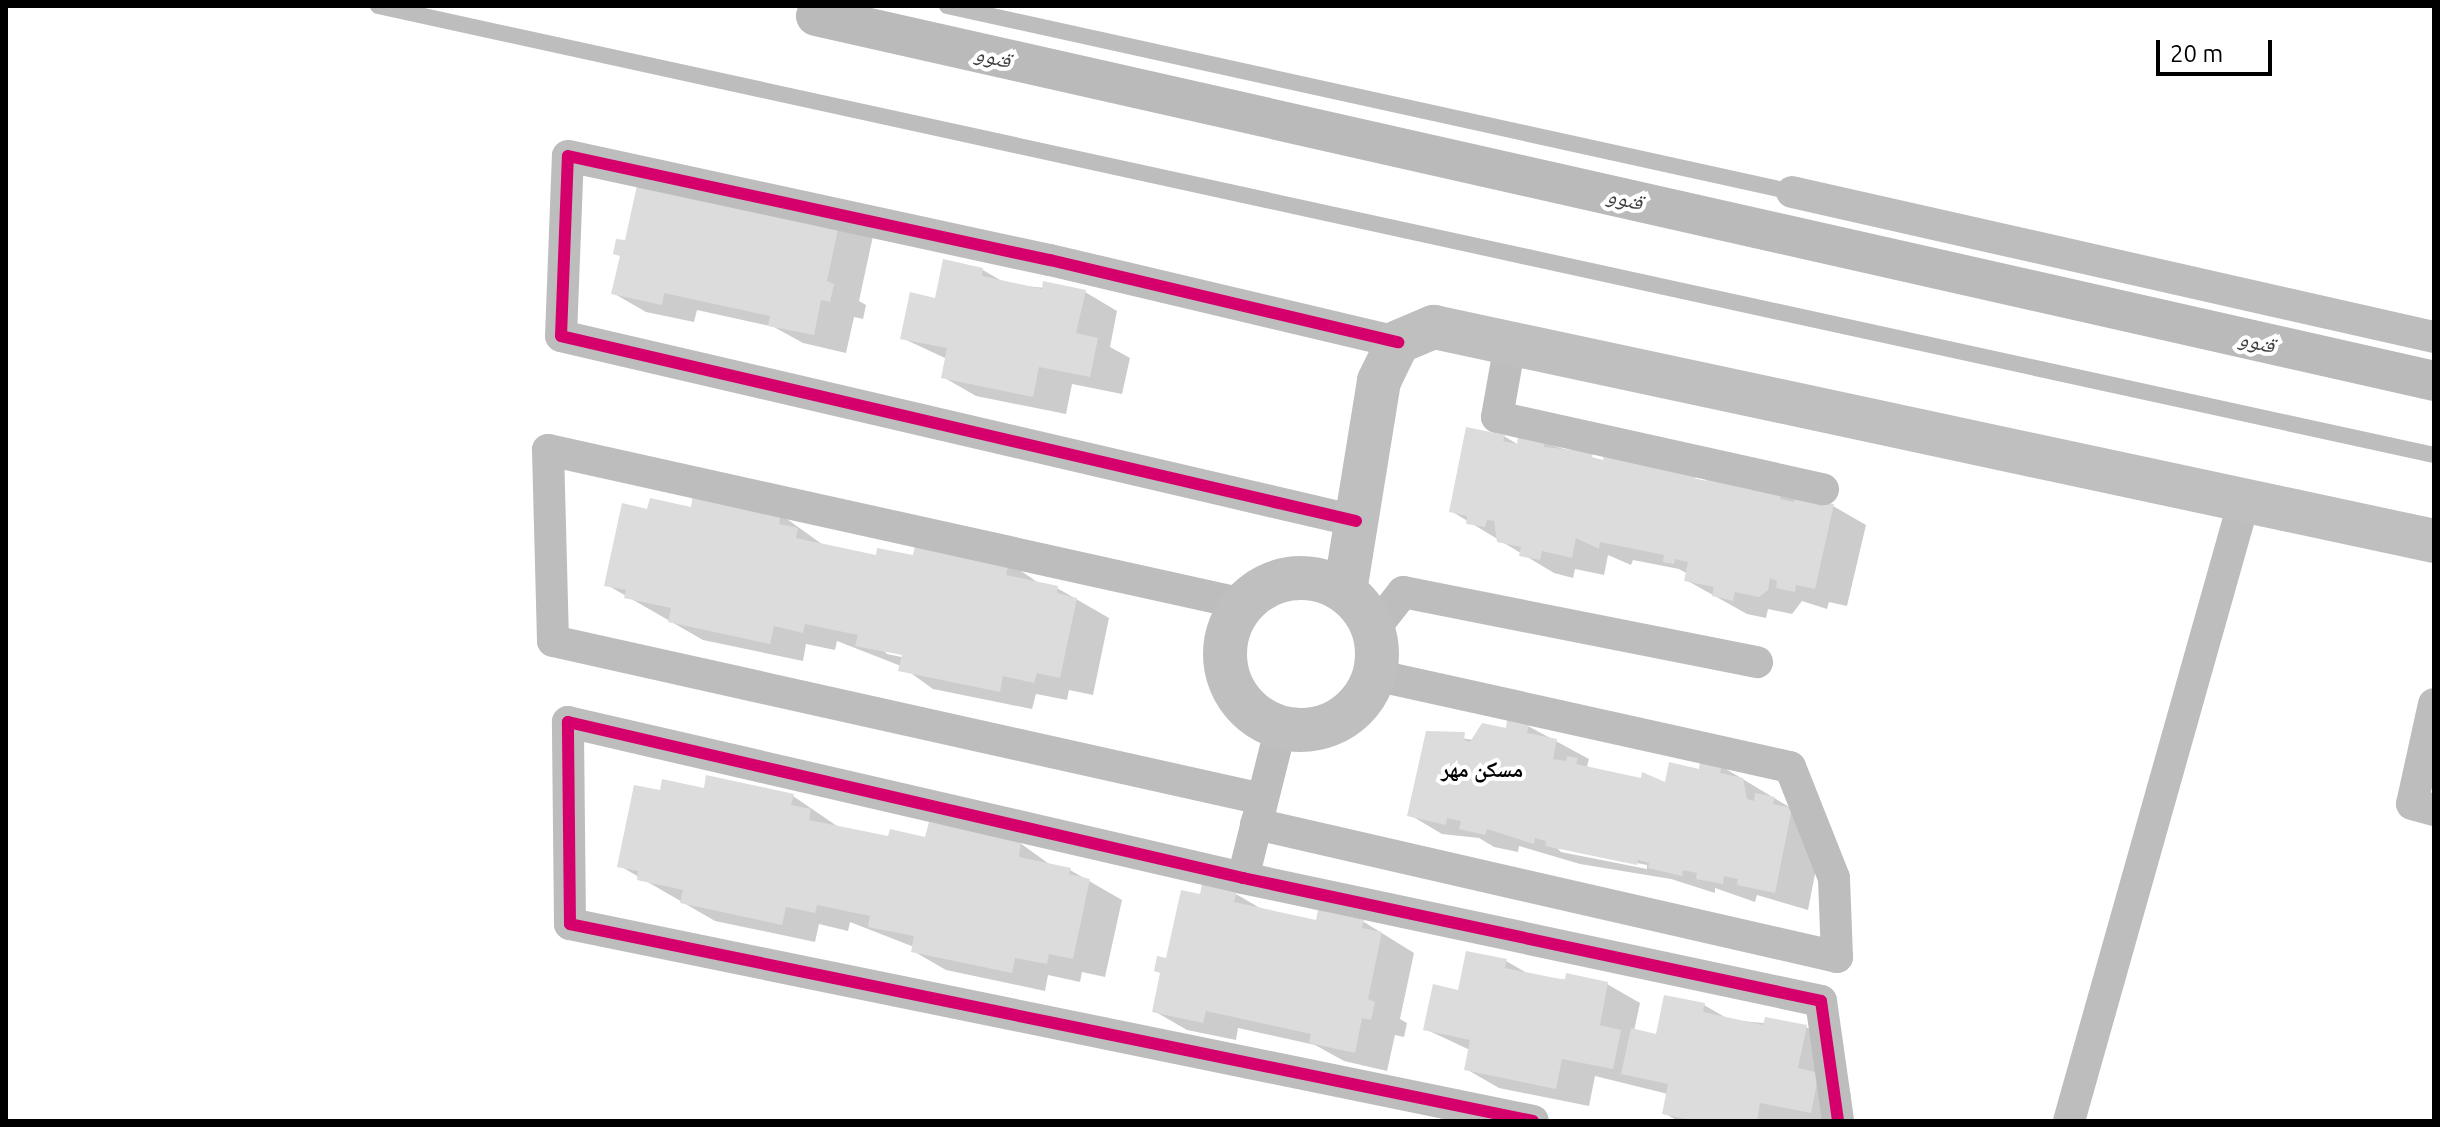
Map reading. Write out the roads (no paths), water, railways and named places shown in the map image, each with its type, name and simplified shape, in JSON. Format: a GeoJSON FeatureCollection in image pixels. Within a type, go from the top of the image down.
{"type":"FeatureCollection","features":[{"type":"Feature","properties":{"kind":"street"},"geometry":{"type":"LineString","coordinates":[[1356,521],[561,336],[568,156],[1050,260],[1398,342],[1434,327],[2434,541]]}},
{"type":"Feature","properties":{"kind":"street"},"geometry":{"type":"LineString","coordinates":[[1792,192],[2434,337]]}},
{"type":"Feature","properties":{"kind":"street"},"geometry":{"type":"LineString","coordinates":[[1345,591],[1379,381],[1398,342]]}},
{"type":"Feature","properties":{"kind":"street"},"geometry":{"type":"LineString","coordinates":[[1510,344],[1497,417],[1823,489]]}},
{"type":"Feature","properties":{"kind":"street"},"geometry":{"type":"LineString","coordinates":[[1244,604],[548,450],[553,641],[1259,811],[1837,957],[1834,878],[1790,767],[1375,675]]}},
{"type":"Feature","properties":{"kind":"street"},"geometry":{"type":"LineString","coordinates":[[2069,1121],[2244,501]]}},
{"type":"Feature","properties":{"kind":"street"},"geometry":{"type":"LineString","coordinates":[[1303,577],[1345,591],[1374,629],[1375,675],[1357,705],[1328,726],[1281,727],[1257,716],[1239,698],[1228,675],[1225,650],[1230,625],[1244,604],[1260,589],[1303,577]]}},
{"type":"Feature","properties":{"kind":"street"},"geometry":{"type":"LineString","coordinates":[[1374,629],[1403,592],[1757,662]]}},
{"type":"Feature","properties":{"kind":"street"},"geometry":{"type":"LineString","coordinates":[[2434,704],[2412,804],[2434,810]]}},
{"type":"Feature","properties":{"kind":"street"},"geometry":{"type":"LineString","coordinates":[[1533,1121],[570,924],[568,722],[1243,878],[1821,1001],[1838,1121]]}},
{"type":"Feature","properties":{"kind":"street"},"geometry":{"type":"LineString","coordinates":[[1243,878],[1281,727]]}},
{"type":"Feature","properties":{"kind":"lane"},"geometry":{"type":"LineString","coordinates":[[378,6],[2434,455]]}},
{"type":"Feature","properties":{"kind":"lane"},"geometry":{"type":"LineString","coordinates":[[947,6],[1792,192]]}},
{"type":"Feature","properties":{"kind":"waterway","name":"قنوو"},"geometry":{"type":"LineString","coordinates":[[816,16],[2434,381]]}},
{"type":"Feature","properties":{"kind":"district","name":"مسکن مهر"},"geometry":{"type":"Point","coordinates":[1482,769]}}]}
